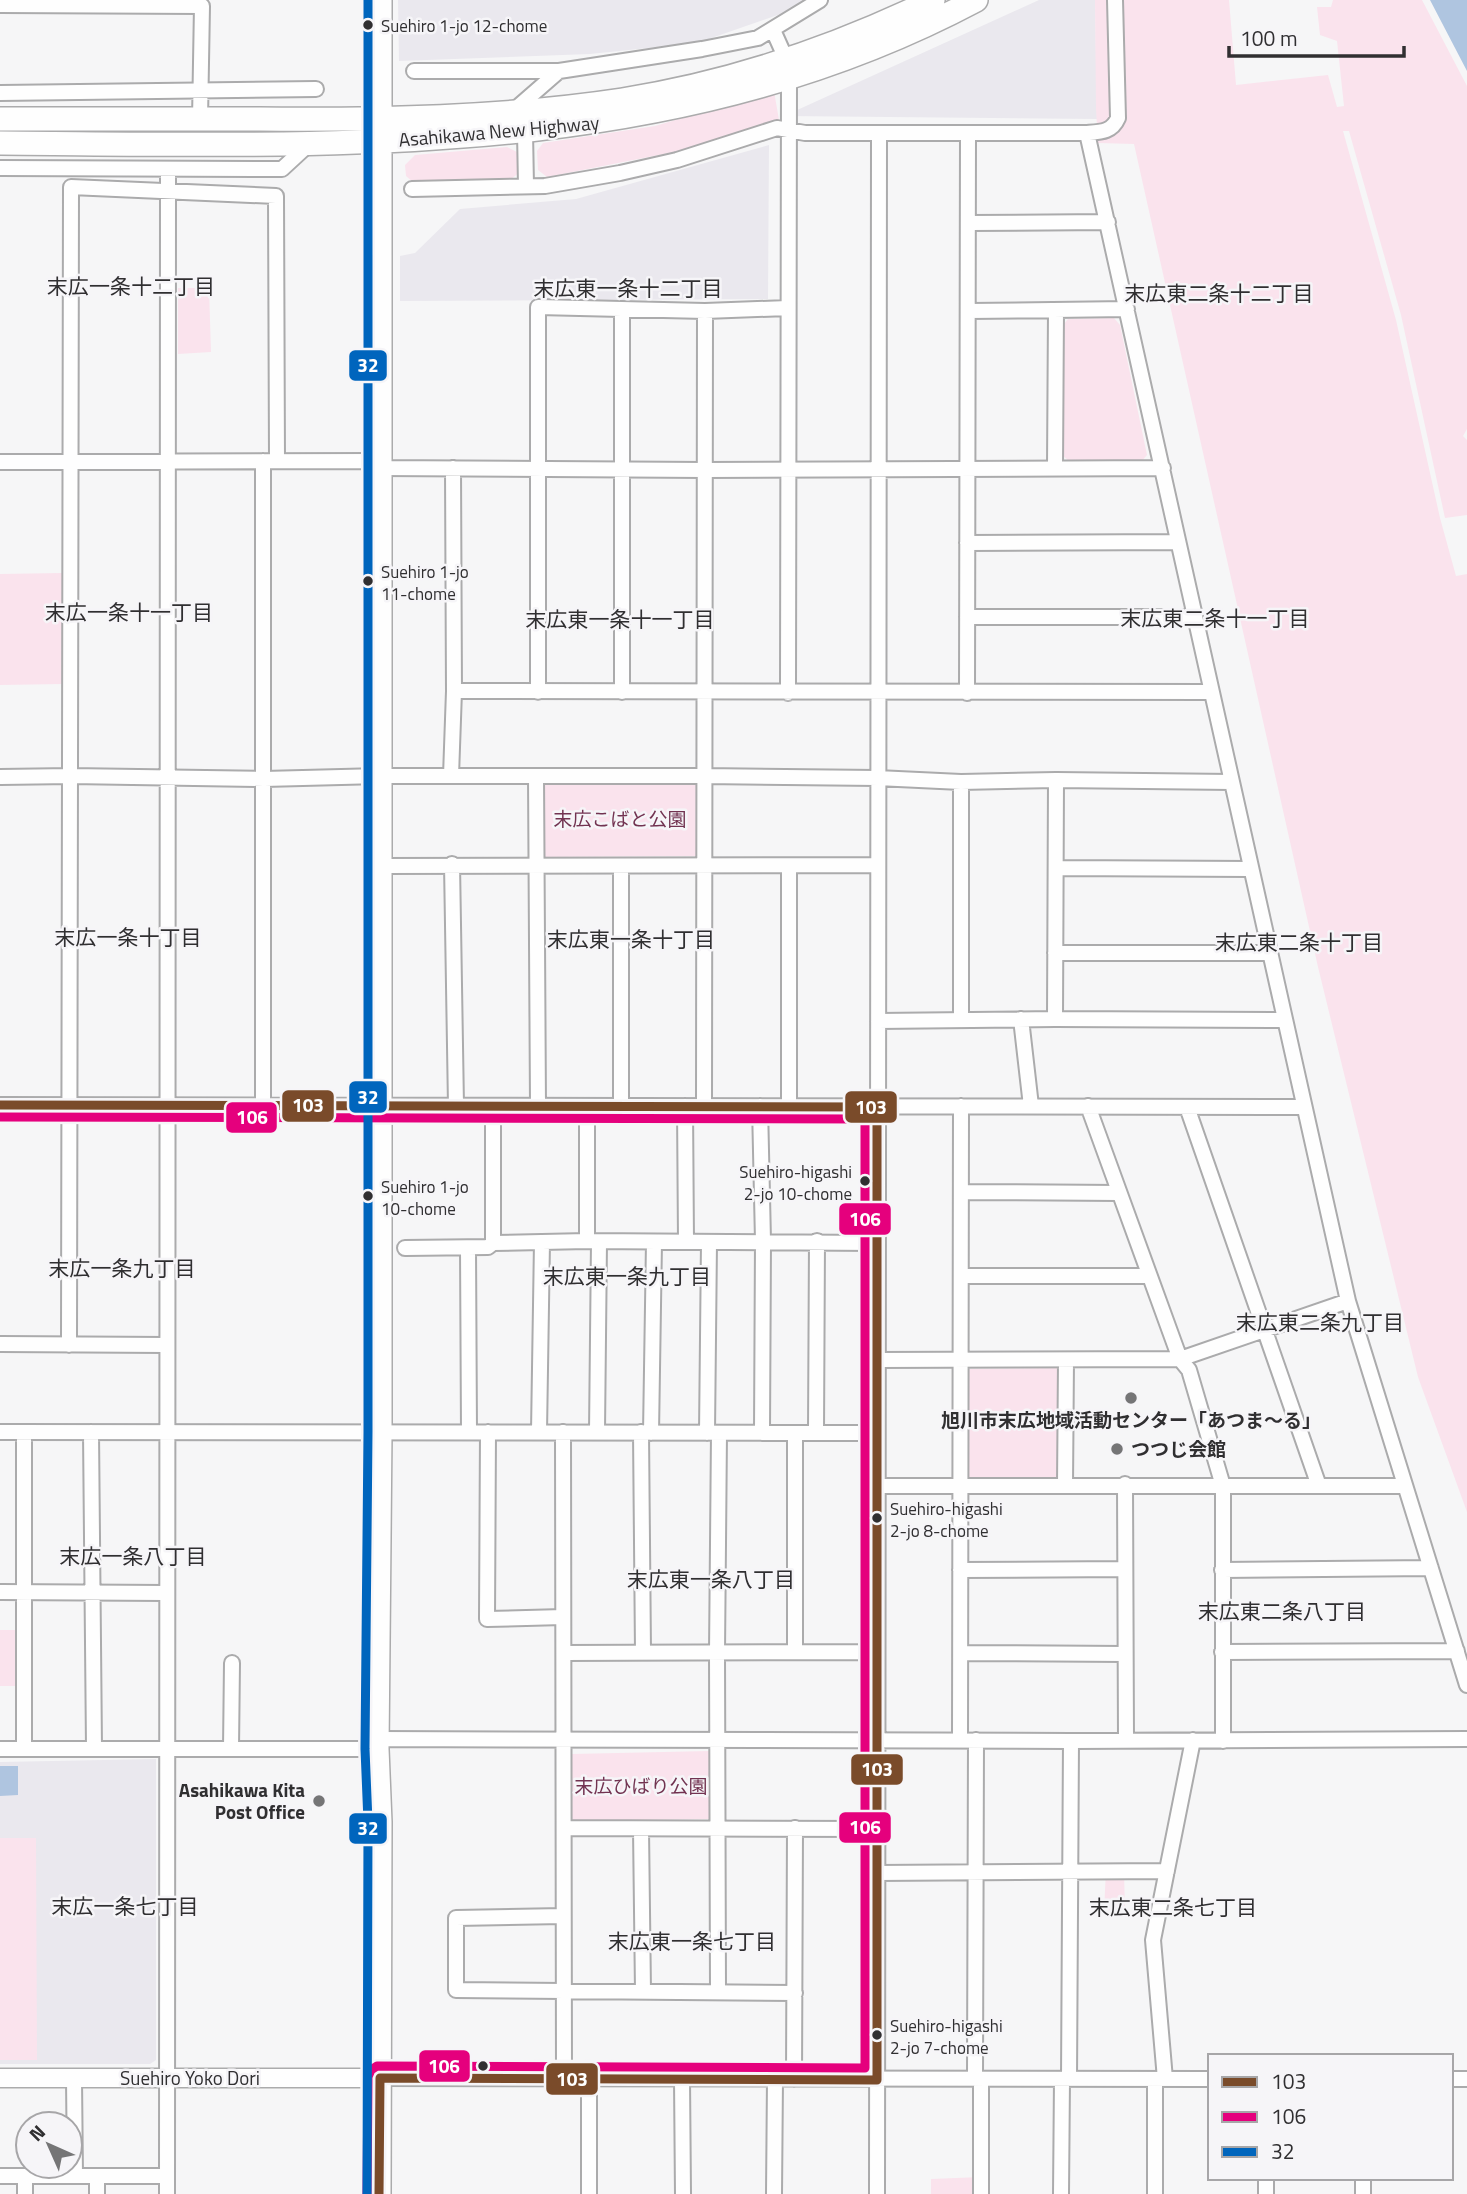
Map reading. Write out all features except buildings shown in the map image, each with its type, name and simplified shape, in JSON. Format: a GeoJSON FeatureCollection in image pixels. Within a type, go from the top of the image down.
{"type":"FeatureCollection","features":[{"type":"Feature","properties":{"kind":"highway"},"geometry":{"type":"LineString","coordinates":[[379,2194],[377,1744],[380,1432],[380,0]]}},
{"type":"Feature","properties":{"kind":"highway","name":"Asahikawa New Highway"},"geometry":{"type":"LineString","coordinates":[[0,119],[200,119],[380,130],[525,132],[637,116],[722,98],[933,0]]}},
{"type":"Feature","properties":{"kind":"highway","name":"Asahikawa New Highway"},"geometry":{"type":"LineString","coordinates":[[0,143],[308,145],[380,130],[625,99],[788,69],[908,33],[976,0]]}},
{"type":"Feature","properties":{"kind":"street"},"geometry":{"type":"LineString","coordinates":[[414,71],[559,71],[713,47],[758,38],[820,0]]}},
{"type":"Feature","properties":{"kind":"street"},"geometry":{"type":"LineString","coordinates":[[412,189],[545,186],[677,160],[776,128],[805,133],[1106,131],[1114,126],[1118,118],[1115,0]]}},
{"type":"Feature","properties":{"kind":"street"},"geometry":{"type":"LineString","coordinates":[[0,5],[202,6],[200,119]]}},
{"type":"Feature","properties":{"kind":"street"},"geometry":{"type":"LineString","coordinates":[[773,30],[788,69],[790,130],[788,693]]}},
{"type":"Feature","properties":{"kind":"street"},"geometry":{"type":"LineString","coordinates":[[511,113],[559,71]]}},
{"type":"Feature","properties":{"kind":"street"},"geometry":{"type":"LineString","coordinates":[[0,93],[316,89]]}},
{"type":"Feature","properties":{"kind":"street"},"geometry":{"type":"LineString","coordinates":[[525,132],[526,186]]}},
{"type":"Feature","properties":{"kind":"street"},"geometry":{"type":"LineString","coordinates":[[877,2194],[879,133]]}},
{"type":"Feature","properties":{"kind":"street"},"geometry":{"type":"LineString","coordinates":[[967,693],[968,133]]}},
{"type":"Feature","properties":{"kind":"street"},"geometry":{"type":"LineString","coordinates":[[1087,133],[1348,1301],[1467,1685]]}},
{"type":"Feature","properties":{"kind":"street"},"geometry":{"type":"LineString","coordinates":[[0,168],[282,169],[308,145]]}},
{"type":"Feature","properties":{"kind":"street"},"geometry":{"type":"LineString","coordinates":[[167,2194],[168,170]]}},
{"type":"Feature","properties":{"kind":"street"},"geometry":{"type":"LineString","coordinates":[[69,1345],[71,187],[276,196],[264,779],[263,1105]]}},
{"type":"Feature","properties":{"kind":"street"},"geometry":{"type":"LineString","coordinates":[[969,223],[1108,222]]}},
{"type":"Feature","properties":{"kind":"street"},"geometry":{"type":"LineString","coordinates":[[538,692],[538,307],[705,311],[788,308]]}},
{"type":"Feature","properties":{"kind":"street"},"geometry":{"type":"LineString","coordinates":[[969,310],[1127,309]]}},
{"type":"Feature","properties":{"kind":"street"},"geometry":{"type":"LineString","coordinates":[[622,310],[622,692]]}},
{"type":"Feature","properties":{"kind":"street"},"geometry":{"type":"LineString","coordinates":[[704,1106],[705,311]]}},
{"type":"Feature","properties":{"kind":"street"},"geometry":{"type":"LineString","coordinates":[[1055,467],[1056,311]]}},
{"type":"Feature","properties":{"kind":"street"},"geometry":{"type":"LineString","coordinates":[[0,462],[270,461],[453,468],[705,470],[1163,468]]}},
{"type":"Feature","properties":{"kind":"street"},"geometry":{"type":"LineString","coordinates":[[451,776],[454,691],[453,468]]}},
{"type":"Feature","properties":{"kind":"street"},"geometry":{"type":"LineString","coordinates":[[967,543],[1178,542]]}},
{"type":"Feature","properties":{"kind":"street"},"geometry":{"type":"LineString","coordinates":[[967,617],[1194,617]]}},
{"type":"Feature","properties":{"kind":"street"},"geometry":{"type":"LineString","coordinates":[[454,691],[1211,692]]}},
{"type":"Feature","properties":{"kind":"street"},"geometry":{"type":"LineString","coordinates":[[0,777],[264,779],[380,776],[704,776],[961,782],[1232,782]]}},
{"type":"Feature","properties":{"kind":"street"},"geometry":{"type":"LineString","coordinates":[[536,776],[538,1106]]}},
{"type":"Feature","properties":{"kind":"street"},"geometry":{"type":"LineString","coordinates":[[1055,1019],[1056,780]]}},
{"type":"Feature","properties":{"kind":"street"},"geometry":{"type":"LineString","coordinates":[[961,782],[961,1020]]}},
{"type":"Feature","properties":{"kind":"street"},"geometry":{"type":"LineString","coordinates":[[452,864],[456,1106]]}},
{"type":"Feature","properties":{"kind":"street"},"geometry":{"type":"LineString","coordinates":[[380,866],[877,864]]}},
{"type":"Feature","properties":{"kind":"street"},"geometry":{"type":"LineString","coordinates":[[621,866],[621,1106]]}},
{"type":"Feature","properties":{"kind":"street"},"geometry":{"type":"LineString","coordinates":[[789,866],[789,1106]]}},
{"type":"Feature","properties":{"kind":"street"},"geometry":{"type":"LineString","coordinates":[[1056,868],[1251,869]]}},
{"type":"Feature","properties":{"kind":"street"},"geometry":{"type":"LineString","coordinates":[[1055,953],[1270,953]]}},
{"type":"Feature","properties":{"kind":"street"},"geometry":{"type":"LineString","coordinates":[[1021,1019],[1031,1106]]}},
{"type":"Feature","properties":{"kind":"street"},"geometry":{"type":"LineString","coordinates":[[878,1021],[1285,1020]]}},
{"type":"Feature","properties":{"kind":"street"},"geometry":{"type":"LineString","coordinates":[[0,1105],[1304,1107]]}},
{"type":"Feature","properties":{"kind":"street"},"geometry":{"type":"LineString","coordinates":[[493,1106],[493,1243]]}},
{"type":"Feature","properties":{"kind":"street"},"geometry":{"type":"LineString","coordinates":[[587,1106],[597,1433]]}},
{"type":"Feature","properties":{"kind":"street"},"geometry":{"type":"LineString","coordinates":[[685,1106],[685,1242]]}},
{"type":"Feature","properties":{"kind":"street"},"geometry":{"type":"LineString","coordinates":[[760,1106],[763,1241],[762,1433]]}},
{"type":"Feature","properties":{"kind":"street"},"geometry":{"type":"LineString","coordinates":[[960,1740],[961,1106]]}},
{"type":"Feature","properties":{"kind":"street"},"geometry":{"type":"LineString","coordinates":[[1088,1106],[1148,1276],[1180,1359],[1189,1370],[1223,1486],[1223,1741]]}},
{"type":"Feature","properties":{"kind":"street"},"geometry":{"type":"LineString","coordinates":[[1187,1107],[1319,1486]]}},
{"type":"Feature","properties":{"kind":"street"},"geometry":{"type":"LineString","coordinates":[[961,1192],[1119,1193]]}},
{"type":"Feature","properties":{"kind":"street"},"geometry":{"type":"LineString","coordinates":[[405,1248],[468,1248],[488,1247],[493,1243],[593,1241],[876,1243]]}},
{"type":"Feature","properties":{"kind":"street"},"geometry":{"type":"LineString","coordinates":[[816,1433],[817,1241]]}},
{"type":"Feature","properties":{"kind":"street"},"geometry":{"type":"LineString","coordinates":[[539,1432],[542,1242]]}},
{"type":"Feature","properties":{"kind":"street"},"geometry":{"type":"LineString","coordinates":[[643,1652],[646,1433],[654,1242]]}},
{"type":"Feature","properties":{"kind":"street"},"geometry":{"type":"LineString","coordinates":[[709,1242],[717,1653],[718,1991]]}},
{"type":"Feature","properties":{"kind":"street"},"geometry":{"type":"LineString","coordinates":[[468,1248],[469,1432]]}},
{"type":"Feature","properties":{"kind":"street"},"geometry":{"type":"LineString","coordinates":[[961,1276],[1148,1276]]}},
{"type":"Feature","properties":{"kind":"street"},"geometry":{"type":"LineString","coordinates":[[877,1360],[1180,1359],[1348,1301]]}},
{"type":"Feature","properties":{"kind":"street"},"geometry":{"type":"LineString","coordinates":[[0,1345],[166,1345]]}},
{"type":"Feature","properties":{"kind":"street"},"geometry":{"type":"LineString","coordinates":[[1065,1485],[1066,1360]]}},
{"type":"Feature","properties":{"kind":"street"},"geometry":{"type":"LineString","coordinates":[[0,1432],[877,1433]]}},
{"type":"Feature","properties":{"kind":"street"},"geometry":{"type":"LineString","coordinates":[[24,1432],[24,1748]]}},
{"type":"Feature","properties":{"kind":"street"},"geometry":{"type":"LineString","coordinates":[[91,1432],[94,1748]]}},
{"type":"Feature","properties":{"kind":"street"},"geometry":{"type":"LineString","coordinates":[[488,1432],[487,1619],[564,1616]]}},
{"type":"Feature","properties":{"kind":"street"},"geometry":{"type":"LineString","coordinates":[[563,1432],[564,2079]]}},
{"type":"Feature","properties":{"kind":"street"},"geometry":{"type":"LineString","coordinates":[[794,1652],[795,1433]]}},
{"type":"Feature","properties":{"kind":"street"},"geometry":{"type":"LineString","coordinates":[[1125,1484],[1126,1741]]}},
{"type":"Feature","properties":{"kind":"street"},"geometry":{"type":"LineString","coordinates":[[877,1486],[1404,1486]]}},
{"type":"Feature","properties":{"kind":"street"},"geometry":{"type":"LineString","coordinates":[[1222,1570],[1431,1568]]}},
{"type":"Feature","properties":{"kind":"street"},"geometry":{"type":"LineString","coordinates":[[960,1570],[1124,1569]]}},
{"type":"Feature","properties":{"kind":"street"},"geometry":{"type":"LineString","coordinates":[[0,1592],[166,1593]]}},
{"type":"Feature","properties":{"kind":"street"},"geometry":{"type":"LineString","coordinates":[[1222,1652],[1457,1651]]}},
{"type":"Feature","properties":{"kind":"street"},"geometry":{"type":"LineString","coordinates":[[564,1653],[877,1652]]}},
{"type":"Feature","properties":{"kind":"street"},"geometry":{"type":"LineString","coordinates":[[962,1653],[1125,1654]]}},
{"type":"Feature","properties":{"kind":"street"},"geometry":{"type":"LineString","coordinates":[[231,1748],[232,1663]]}},
{"type":"Feature","properties":{"kind":"street"},"geometry":{"type":"LineString","coordinates":[[0,1749],[231,1748],[564,1740],[1467,1740]]}},
{"type":"Feature","properties":{"kind":"street"},"geometry":{"type":"LineString","coordinates":[[976,1740],[981,2194]]}},
{"type":"Feature","properties":{"kind":"street"},"geometry":{"type":"LineString","coordinates":[[1154,2194],[1160,2079],[1153,1940],[1193,1740]]}},
{"type":"Feature","properties":{"kind":"street"},"geometry":{"type":"LineString","coordinates":[[1061,2194],[1071,1741]]}},
{"type":"Feature","properties":{"kind":"street"},"geometry":{"type":"LineString","coordinates":[[564,1828],[877,1829]]}},
{"type":"Feature","properties":{"kind":"street"},"geometry":{"type":"LineString","coordinates":[[794,2079],[795,1828]]}},
{"type":"Feature","properties":{"kind":"street"},"geometry":{"type":"LineString","coordinates":[[641,1829],[643,1992]]}},
{"type":"Feature","properties":{"kind":"street"},"geometry":{"type":"LineString","coordinates":[[877,1873],[1167,1871]]}},
{"type":"Feature","properties":{"kind":"street"},"geometry":{"type":"LineString","coordinates":[[563,1916],[456,1918],[456,1990],[795,1993]]}},
{"type":"Feature","properties":{"kind":"street","name":"Suehiro Yoko Dori"},"geometry":{"type":"LineString","coordinates":[[0,2078],[380,2078]]}},
{"type":"Feature","properties":{"kind":"street"},"geometry":{"type":"LineString","coordinates":[[74,2078],[74,2110]]}},
{"type":"Feature","properties":{"kind":"street"},"geometry":{"type":"LineString","coordinates":[[380,2078],[1208,2079]]}},
{"type":"Feature","properties":{"kind":"street"},"geometry":{"type":"LineString","coordinates":[[589,2079],[589,2194]]}},
{"type":"Feature","properties":{"kind":"street"},"geometry":{"type":"LineString","coordinates":[[682,2079],[683,2194]]}},
{"type":"Feature","properties":{"kind":"street"},"geometry":{"type":"LineString","coordinates":[[774,2194],[775,2079]]}},
{"type":"Feature","properties":{"kind":"street"},"geometry":{"type":"LineString","coordinates":[[84,2176],[167,2176]]}},
{"type":"Feature","properties":{"kind":"street"},"geometry":{"type":"LineString","coordinates":[[97,2176],[97,2194]]}},
{"type":"Feature","properties":{"kind":"shaded area"},"geometry":{"type":"Polygon","coordinates":[[[398,0],[808,0],[792,10],[697,43],[590,54],[399,61],[398,0]]]}},
{"type":"Feature","properties":{"kind":"shaded area"},"geometry":{"type":"Polygon","coordinates":[[[1039,0],[1095,0],[1097,119],[784,116],[1039,0]]]}},
{"type":"Feature","properties":{"kind":"shaded area"},"geometry":{"type":"Polygon","coordinates":[[[769,145],[768,299],[400,301],[400,256],[415,253],[460,209],[576,199],[769,145]]]}},
{"type":"Feature","properties":{"kind":"shaded area"},"geometry":{"type":"Polygon","coordinates":[[[156,1759],[156,2060],[150,2064],[0,2064],[0,1762],[156,1759]]]}},
{"type":"Feature","properties":{"kind":"green space"},"geometry":{"type":"Polygon","coordinates":[[[1095,0],[1229,0],[1236,85],[1328,75],[1337,107],[1344,106],[1337,41],[1320,35],[1317,7],[1331,7],[1333,0],[1422,0],[1467,86],[1467,429],[1463,436],[1467,440],[1467,515],[1445,518],[1401,315],[1349,131],[1343,131],[1396,320],[1440,518],[1456,576],[1467,574],[1467,1512],[1418,1377],[1318,967],[1134,144],[1098,143],[1095,0]]]}},
{"type":"Feature","properties":{"kind":"green space"},"geometry":{"type":"Polygon","coordinates":[[[774,91],[779,120],[674,152],[547,177],[538,170],[537,151],[543,143],[655,126],[774,91]]]}},
{"type":"Feature","properties":{"kind":"green space"},"geometry":{"type":"Polygon","coordinates":[[[507,147],[517,152],[519,173],[511,179],[413,182],[406,176],[405,165],[415,155],[507,147]]]}},
{"type":"Feature","properties":{"kind":"green space"},"geometry":{"type":"Polygon","coordinates":[[[178,288],[209,288],[211,352],[178,354],[178,288]]]}},
{"type":"Feature","properties":{"kind":"green space"},"geometry":{"type":"Polygon","coordinates":[[[1114,318],[1120,325],[1147,455],[1141,462],[1069,461],[1062,455],[1064,324],[1068,319],[1114,318]]]}},
{"type":"Feature","properties":{"kind":"green space"},"geometry":{"type":"Polygon","coordinates":[[[62,573],[63,684],[0,685],[0,574],[62,573]]]}},
{"type":"Feature","properties":{"kind":"green space","name":"末広こばと公園"},"geometry":{"type":"Polygon","coordinates":[[[698,781],[697,856],[541,857],[542,782],[698,781]]]}},
{"type":"Feature","properties":{"kind":"green space"},"geometry":{"type":"Polygon","coordinates":[[[1057,1368],[1058,1477],[968,1478],[967,1369],[1057,1368]]]}},
{"type":"Feature","properties":{"kind":"green space"},"geometry":{"type":"Polygon","coordinates":[[[0,1630],[16,1630],[16,1686],[0,1686],[0,1630]]]}},
{"type":"Feature","properties":{"kind":"green space","name":"末広ひばり公園"},"geometry":{"type":"Polygon","coordinates":[[[710,1751],[710,1819],[572,1821],[571,1754],[710,1751]]]}},
{"type":"Feature","properties":{"kind":"green space"},"geometry":{"type":"Polygon","coordinates":[[[0,1838],[36,1838],[37,2060],[0,2060],[0,1838]]]}},
{"type":"Feature","properties":{"kind":"green space"},"geometry":{"type":"Polygon","coordinates":[[[1106,1871],[1124,1871],[1125,1911],[1104,1910],[1106,1871]]]}},
{"type":"Feature","properties":{"kind":"green space"},"geometry":{"type":"Polygon","coordinates":[[[981,2177],[981,2194],[931,2194],[931,2179],[981,2177]]]}},
{"type":"Feature","properties":{"kind":"water"},"geometry":{"type":"Polygon","coordinates":[[[1430,0],[1467,0],[1467,71],[1430,0]]]}},
{"type":"Feature","properties":{"kind":"water"},"geometry":{"type":"Polygon","coordinates":[[[0,1766],[18,1766],[18,1795],[0,1796],[0,1766]]]}},
{"type":"Feature","properties":{"kind":"transit line","name":"32"},"geometry":{"type":"LineString","coordinates":[[367,2194],[368,1822],[365,1749],[368,1432],[368,0]]}},
{"type":"Feature","properties":{"kind":"transit line","name":"103"},"geometry":{"type":"LineString","coordinates":[[0,1105],[877,1107],[877,2080],[380,2078],[379,2194]]}},
{"type":"Feature","properties":{"kind":"transit line","name":"106"},"geometry":{"type":"LineString","coordinates":[[0,1117],[865,1119],[865,2068],[377,2066],[371,2070],[368,2077],[367,2194]]}},
{"type":"Feature","properties":{"kind":"place","name":"Suehiro 1-jo 12-chome"},"geometry":{"type":"Point","coordinates":[368,25]}},
{"type":"Feature","properties":{"kind":"place","name":"Suehiro 1-jo 11-chome"},"geometry":{"type":"Point","coordinates":[368,581]}},
{"type":"Feature","properties":{"kind":"place","name":"Suehiro-higashi 2-jo 10-chome"},"geometry":{"type":"Point","coordinates":[865,1181]}},
{"type":"Feature","properties":{"kind":"place","name":"Suehiro 1-jo 10-chome"},"geometry":{"type":"Point","coordinates":[368,1196]}},
{"type":"Feature","properties":{"kind":"place","name":"旭川市末広地域活動センター「あつま〜る」"},"geometry":{"type":"Point","coordinates":[1131,1398]}},
{"type":"Feature","properties":{"kind":"place","name":"つつじ会館"},"geometry":{"type":"Point","coordinates":[1117,1449]}},
{"type":"Feature","properties":{"kind":"place","name":"Suehiro-higashi 2-jo 8-chome"},"geometry":{"type":"Point","coordinates":[877,1518]}},
{"type":"Feature","properties":{"kind":"place","name":"Asahikawa Kita Post Office"},"geometry":{"type":"Point","coordinates":[319,1801]}},
{"type":"Feature","properties":{"kind":"place","name":"Suehiro-higashi 2-jo 7-chome"},"geometry":{"type":"Point","coordinates":[877,2035]}},
{"type":"Feature","properties":{"kind":"district","name":"末広一条十二丁目"},"geometry":{"type":"Point","coordinates":[131,287]}},
{"type":"Feature","properties":{"kind":"district","name":"末広東一条十二丁目"},"geometry":{"type":"Point","coordinates":[628,289]}},
{"type":"Feature","properties":{"kind":"district","name":"末広東二条十二丁目"},"geometry":{"type":"Point","coordinates":[1219,294]}},
{"type":"Feature","properties":{"kind":"district","name":"末広一条十一丁目"},"geometry":{"type":"Point","coordinates":[129,613]}},
{"type":"Feature","properties":{"kind":"district","name":"末広東二条十一丁目"},"geometry":{"type":"Point","coordinates":[1215,619]}},
{"type":"Feature","properties":{"kind":"district","name":"末広東一条十一丁目"},"geometry":{"type":"Point","coordinates":[620,620]}},
{"type":"Feature","properties":{"kind":"district","name":"末広一条十丁目"},"geometry":{"type":"Point","coordinates":[128,938]}},
{"type":"Feature","properties":{"kind":"district","name":"末広東一条十丁目"},"geometry":{"type":"Point","coordinates":[631,940]}},
{"type":"Feature","properties":{"kind":"district","name":"末広東二条十丁目"},"geometry":{"type":"Point","coordinates":[1299,943]}},
{"type":"Feature","properties":{"kind":"district","name":"末広一条九丁目"},"geometry":{"type":"Point","coordinates":[122,1269]}},
{"type":"Feature","properties":{"kind":"district","name":"末広東一条九丁目"},"geometry":{"type":"Point","coordinates":[627,1277]}},
{"type":"Feature","properties":{"kind":"district","name":"末広東二条九丁目"},"geometry":{"type":"Point","coordinates":[1320,1323]}},
{"type":"Feature","properties":{"kind":"district","name":"末広一条八丁目"},"geometry":{"type":"Point","coordinates":[133,1557]}},
{"type":"Feature","properties":{"kind":"district","name":"末広東一条八丁目"},"geometry":{"type":"Point","coordinates":[711,1580]}},
{"type":"Feature","properties":{"kind":"district","name":"末広東二条八丁目"},"geometry":{"type":"Point","coordinates":[1282,1612]}},
{"type":"Feature","properties":{"kind":"district","name":"末広一条七丁目"},"geometry":{"type":"Point","coordinates":[125,1907]}},
{"type":"Feature","properties":{"kind":"district","name":"末広東二条七丁目"},"geometry":{"type":"Point","coordinates":[1173,1908]}},
{"type":"Feature","properties":{"kind":"district","name":"末広東一条七丁目"},"geometry":{"type":"Point","coordinates":[692,1942]}}]}
